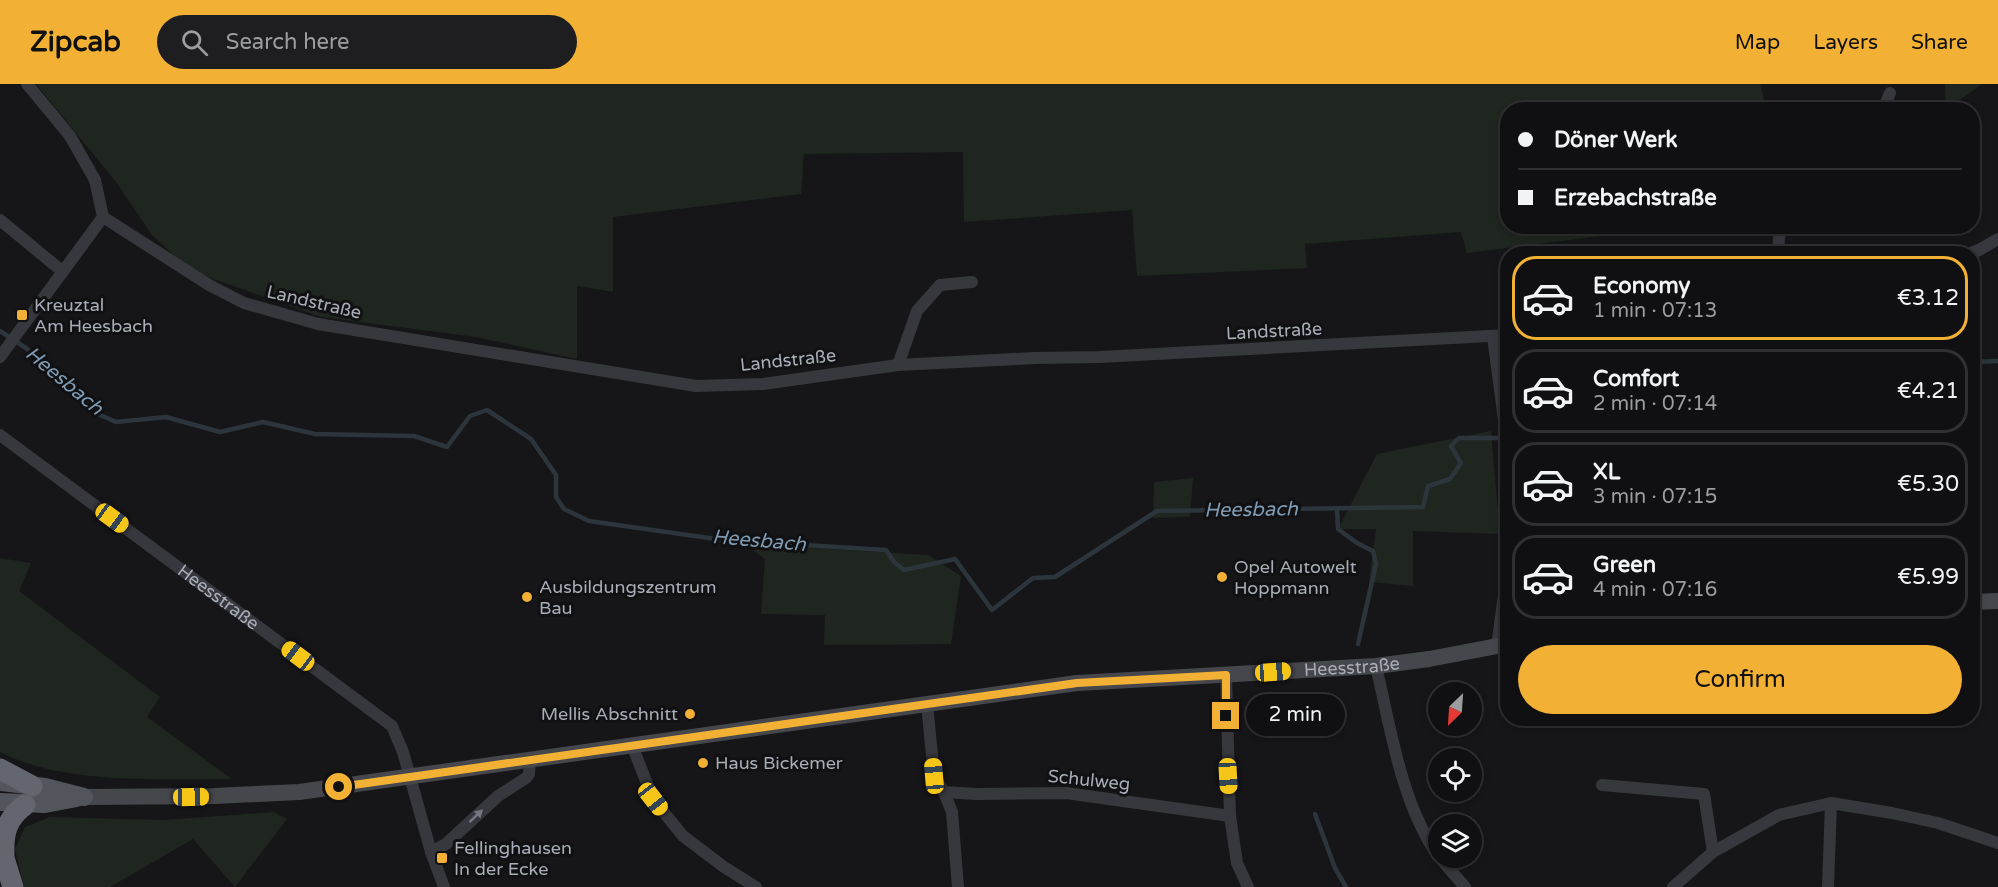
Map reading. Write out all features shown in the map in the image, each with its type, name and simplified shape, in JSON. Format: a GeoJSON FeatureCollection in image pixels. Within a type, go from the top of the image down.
{"type":"FeatureCollection","features":[{"type":"Feature","properties":{"kind":"highway"},"geometry":{"type":"LineString","coordinates":[[0,769],[28,795],[5,829],[2,850],[13,887]]}},
{"type":"Feature","properties":{"kind":"main road"},"geometry":{"type":"LineString","coordinates":[[1980,602],[1998,601]]}},
{"type":"Feature","properties":{"kind":"main road","name":"Heesstraße"},"geometry":{"type":"LineString","coordinates":[[0,782],[45,804],[90,797],[214,796],[299,792],[1077,683],[1376,666],[1429,660],[1500,645]]}},
{"type":"Feature","properties":{"kind":"main road","name":"Heesstraße"},"geometry":{"type":"LineString","coordinates":[[0,802],[28,795]]}},
{"type":"Feature","properties":{"kind":"street"},"geometry":{"type":"LineString","coordinates":[[3,353],[103,217],[95,180],[70,136],[27,84]]}},
{"type":"Feature","properties":{"kind":"street"},"geometry":{"type":"LineString","coordinates":[[1886,102],[1890,93]]}},
{"type":"Feature","properties":{"kind":"street","name":"Landstraße"},"geometry":{"type":"LineString","coordinates":[[103,217],[209,285],[244,303],[318,324],[696,386],[762,384],[898,365],[1500,336]]}},
{"type":"Feature","properties":{"kind":"street"},"geometry":{"type":"LineString","coordinates":[[0,220],[62,271]]}},
{"type":"Feature","properties":{"kind":"street"},"geometry":{"type":"LineString","coordinates":[[1980,249],[1998,239]]}},
{"type":"Feature","properties":{"kind":"street"},"geometry":{"type":"LineString","coordinates":[[898,365],[917,311],[940,285],[972,282]]}},
{"type":"Feature","properties":{"kind":"street"},"geometry":{"type":"LineString","coordinates":[[1493,337],[1500,387]]}},
{"type":"Feature","properties":{"kind":"street","name":"Heesstraße"},"geometry":{"type":"LineString","coordinates":[[0,435],[392,726],[403,752],[409,777]]}},
{"type":"Feature","properties":{"kind":"street"},"geometry":{"type":"LineString","coordinates":[[1376,666],[1415,816],[1428,838]]}},
{"type":"Feature","properties":{"kind":"street"},"geometry":{"type":"LineString","coordinates":[[1226,675],[1230,816],[1237,863],[1248,887]]}},
{"type":"Feature","properties":{"kind":"street"},"geometry":{"type":"LineString","coordinates":[[927,704],[934,776],[952,812],[958,887]]}},
{"type":"Feature","properties":{"kind":"street"},"geometry":{"type":"LineString","coordinates":[[632,746],[653,799],[683,836],[724,867],[756,887]]}},
{"type":"Feature","properties":{"kind":"street"},"geometry":{"type":"LineString","coordinates":[[431,852],[446,844],[498,796],[526,778],[529,774],[530,759]]}},
{"type":"Feature","properties":{"kind":"street"},"geometry":{"type":"LineString","coordinates":[[409,777],[442,886]]}},
{"type":"Feature","properties":{"kind":"street"},"geometry":{"type":"LineString","coordinates":[[1602,786],[1704,794],[1713,852]]}},
{"type":"Feature","properties":{"kind":"street","name":"Schulweg"},"geometry":{"type":"LineString","coordinates":[[944,792],[1066,793],[1230,816]]}},
{"type":"Feature","properties":{"kind":"street"},"geometry":{"type":"LineString","coordinates":[[1828,887],[1831,803]]}},
{"type":"Feature","properties":{"kind":"street"},"geometry":{"type":"LineString","coordinates":[[1673,887],[1713,852],[1779,815],[1831,803],[1938,823],[1998,843]]}},
{"type":"Feature","properties":{"kind":"street"},"geometry":{"type":"LineString","coordinates":[[1449,868],[1465,887]]}},
{"type":"Feature","properties":{"kind":"shaded area"},"geometry":{"type":"Polygon","coordinates":[[[36,84],[1760,84],[1764,102],[1500,102],[1500,234],[1617,234],[1522,246],[1500,246],[1500,249],[1467,253],[1461,232],[1305,244],[1307,268],[1137,276],[1132,210],[964,222],[963,152],[804,154],[801,194],[613,217],[613,292],[577,286],[577,359],[476,337],[321,317],[191,271],[152,235],[116,182],[36,84]]]}},
{"type":"Feature","properties":{"kind":"shaded area"},"geometry":{"type":"Polygon","coordinates":[[[1945,84],[1982,84],[1957,102],[1946,102],[1945,84]]]}},
{"type":"Feature","properties":{"kind":"shaded area"},"geometry":{"type":"Polygon","coordinates":[[[1491,431],[1500,534],[1413,531],[1413,586],[1369,582],[1376,529],[1338,529],[1377,454],[1491,431]]]}},
{"type":"Feature","properties":{"kind":"shaded area"},"geometry":{"type":"Polygon","coordinates":[[[1193,478],[1190,517],[1153,518],[1154,482],[1193,478]]]}},
{"type":"Feature","properties":{"kind":"shaded area"},"geometry":{"type":"Polygon","coordinates":[[[745,544],[928,555],[961,576],[951,644],[824,645],[825,615],[761,614],[765,559],[745,544]]]}},
{"type":"Feature","properties":{"kind":"shaded area"},"geometry":{"type":"Polygon","coordinates":[[[0,558],[31,563],[19,591],[160,697],[147,717],[232,779],[144,779],[84,775],[26,763],[0,752],[0,558]]]}},
{"type":"Feature","properties":{"kind":"shaded area"},"geometry":{"type":"Polygon","coordinates":[[[274,812],[287,819],[235,887],[193,839],[110,887],[24,887],[15,849],[25,827],[50,817],[163,820],[274,812]]]}},
{"type":"Feature","properties":{"kind":"waterway","name":"Heesbach"},"geometry":{"type":"LineString","coordinates":[[0,331],[26,348],[98,414],[116,422],[166,417],[220,432],[263,422],[315,434],[414,436],[447,447],[470,416],[487,410],[531,439],[556,475],[556,497],[564,509],[589,521],[723,540],[886,550],[894,562],[904,570],[955,559],[992,610],[1033,578],[1055,577],[1157,511],[1423,507],[1428,486],[1450,479],[1461,463],[1451,446],[1459,438],[1500,438]]}},
{"type":"Feature","properties":{"kind":"waterway","name":"Heesbach"},"geometry":{"type":"LineString","coordinates":[[1980,362],[1998,361]]}},
{"type":"Feature","properties":{"kind":"waterway"},"geometry":{"type":"LineString","coordinates":[[1337,509],[1338,529],[1373,551],[1376,564],[1358,644]]}},
{"type":"Feature","properties":{"kind":"waterway"},"geometry":{"type":"LineString","coordinates":[[1315,814],[1335,868],[1346,887]]}},
{"type":"Feature","properties":{"kind":"place","name":"Kreuztal Am Heesbach"},"geometry":{"type":"Point","coordinates":[22,315]}},
{"type":"Feature","properties":{"kind":"place","name":"Opel Autowelt Hoppmann"},"geometry":{"type":"Point","coordinates":[1222,577]}},
{"type":"Feature","properties":{"kind":"place","name":"Ausbildungszentrum Bau"},"geometry":{"type":"Point","coordinates":[527,597]}},
{"type":"Feature","properties":{"kind":"place","name":"Mellis Abschnitt"},"geometry":{"type":"Point","coordinates":[690,714]}},
{"type":"Feature","properties":{"kind":"place","name":"Haus Bickemer"},"geometry":{"type":"Point","coordinates":[703,763]}},
{"type":"Feature","properties":{"kind":"place","name":"Fellinghausen In der Ecke"},"geometry":{"type":"Point","coordinates":[442,858]}},
{"type":"Feature","properties":{"kind":"route"},"geometry":{"type":"LineString","coordinates":[[339,787],[1077,683],[1226,675],[1226,716]]}}]}
